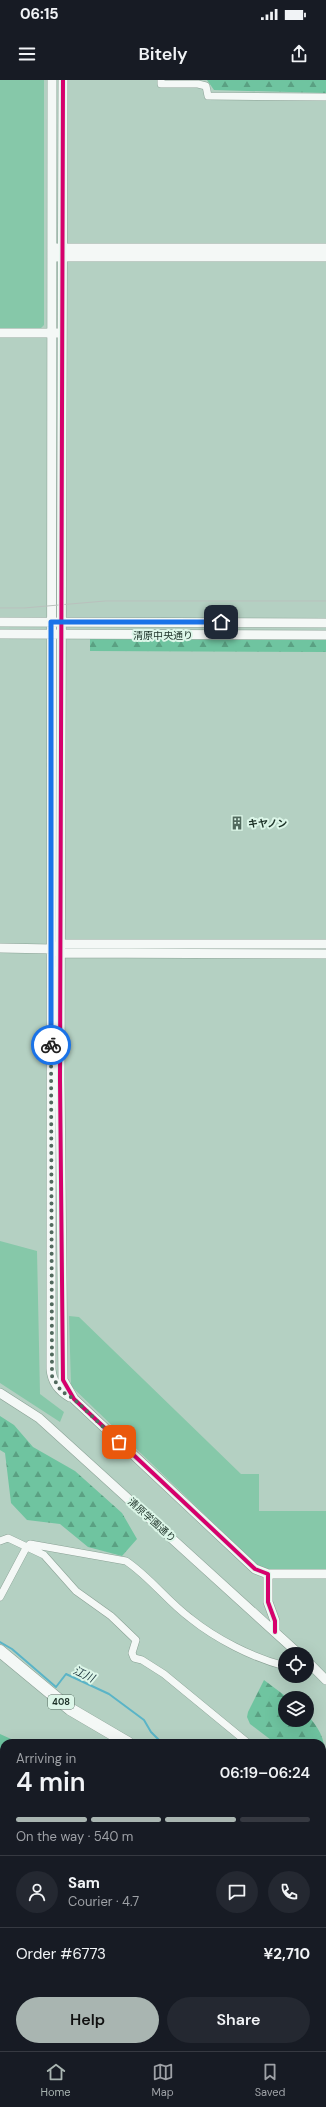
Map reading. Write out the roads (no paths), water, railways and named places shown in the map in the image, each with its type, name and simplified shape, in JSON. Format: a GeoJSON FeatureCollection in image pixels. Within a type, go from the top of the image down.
{"type":"FeatureCollection","features":[{"type":"Feature","properties":{"kind":"highway","name":"408"},"geometry":{"type":"LineString","coordinates":[[0,1651],[70,1709],[121,1739]]}},
{"type":"Feature","properties":{"kind":"street"},"geometry":{"type":"LineString","coordinates":[[52,80],[51,1369],[53,1379],[61,1391],[74,1399],[255,1569],[268,1574],[326,1574]]}},
{"type":"Feature","properties":{"kind":"street"},"geometry":{"type":"LineString","coordinates":[[63,80],[61,1294],[63,1380],[74,1399]]}},
{"type":"Feature","properties":{"kind":"street"},"geometry":{"type":"LineString","coordinates":[[161,80],[161,84],[198,84],[206,86],[208,96],[326,97]]}},
{"type":"Feature","properties":{"kind":"street"},"geometry":{"type":"LineString","coordinates":[[52,252],[326,248]]}},
{"type":"Feature","properties":{"kind":"street"},"geometry":{"type":"LineString","coordinates":[[62,252],[326,257]]}},
{"type":"Feature","properties":{"kind":"street"},"geometry":{"type":"LineString","coordinates":[[0,333],[62,333]]}},
{"type":"Feature","properties":{"kind":"street","name":"清原中央通り"},"geometry":{"type":"LineString","coordinates":[[0,622],[326,623]]}},
{"type":"Feature","properties":{"kind":"street","name":"清原中央通り"},"geometry":{"type":"LineString","coordinates":[[0,634],[326,635]]}},
{"type":"Feature","properties":{"kind":"street"},"geometry":{"type":"LineString","coordinates":[[0,948],[61,949],[326,944]]}},
{"type":"Feature","properties":{"kind":"street"},"geometry":{"type":"LineString","coordinates":[[61,949],[326,954]]}},
{"type":"Feature","properties":{"kind":"street","name":"清原学園通り"},"geometry":{"type":"LineString","coordinates":[[0,1392],[39,1418],[291,1647]]}},
{"type":"Feature","properties":{"kind":"street"},"geometry":{"type":"LineString","coordinates":[[0,1540],[8,1538],[26,1548],[44,1555],[76,1591],[127,1630],[136,1640],[132,1652],[134,1658],[142,1660],[164,1674],[243,1739]]}},
{"type":"Feature","properties":{"kind":"street"},"geometry":{"type":"LineString","coordinates":[[0,1597],[26,1548],[34,1544],[126,1561],[140,1570],[190,1618],[202,1627],[253,1657],[278,1664]]}},
{"type":"Feature","properties":{"kind":"street"},"geometry":{"type":"LineString","coordinates":[[268,1574],[268,1602],[276,1621],[275,1632]]}},
{"type":"Feature","properties":{"kind":"street"},"geometry":{"type":"LineString","coordinates":[[314,1670],[326,1680]]}},
{"type":"Feature","properties":{"kind":"waterway","name":"江川"},"geometry":{"type":"LineString","coordinates":[[0,1642],[12,1649],[56,1687],[66,1674],[109,1694],[144,1720],[151,1732],[158,1739]]}},
{"type":"Feature","properties":{"kind":"tram line"},"geometry":{"type":"LineString","coordinates":[[0,608],[24,608],[105,601],[326,601]]}},
{"type":"Feature","properties":{"kind":"place","name":"キヤノン"},"geometry":{"type":"Point","coordinates":[237,823]}}]}
